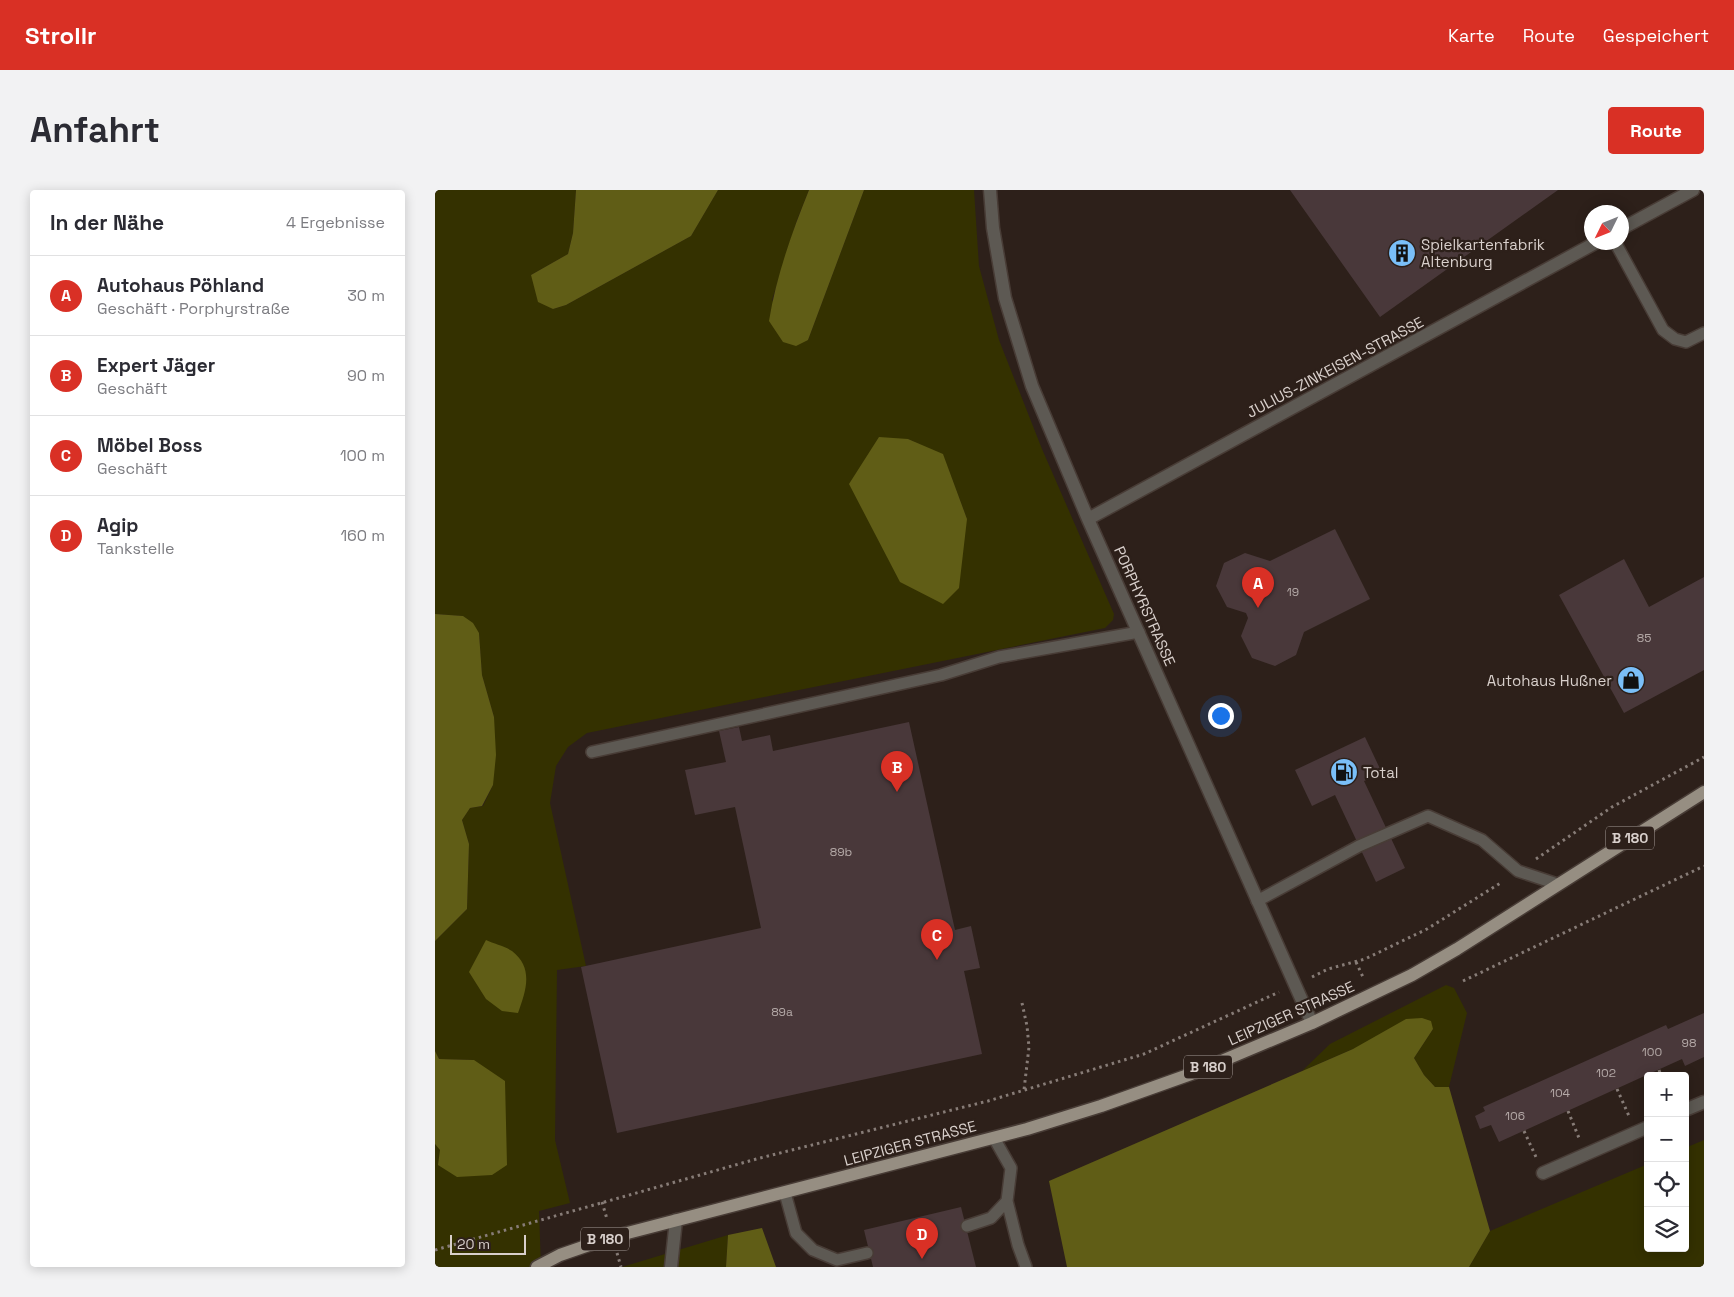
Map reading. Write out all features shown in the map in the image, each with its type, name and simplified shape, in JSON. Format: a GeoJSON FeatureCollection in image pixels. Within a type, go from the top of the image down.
{"type":"FeatureCollection","features":[{"type":"Feature","properties":{"kind":"main road","name":"LEIPZIGER STRASSE"},"geometry":{"type":"LineString","coordinates":[[537,1267],[560,1255],[612,1237],[994,1138],[1101,1106],[1182,1077],[1312,1023],[1412,975],[1457,949],[1704,792]]}},
{"type":"Feature","properties":{"kind":"street","name":"PORPHYRSTRASSE"},"geometry":{"type":"LineString","coordinates":[[990,190],[993,228],[1005,298],[1032,386],[1088,518],[1312,1023]]}},
{"type":"Feature","properties":{"kind":"street"},"geometry":{"type":"LineString","coordinates":[[1629,225],[1693,190]]}},
{"type":"Feature","properties":{"kind":"street","name":"JULIUS-ZINKEISEN-STRASSE"},"geometry":{"type":"LineString","coordinates":[[1088,518],[1352,377],[1584,249]]}},
{"type":"Feature","properties":{"kind":"street"},"geometry":{"type":"LineString","coordinates":[[1689,1108],[1704,1102]]}},
{"type":"Feature","properties":{"kind":"street"},"geometry":{"type":"LineString","coordinates":[[1543,1173],[1642,1130]]}},
{"type":"Feature","properties":{"kind":"street"},"geometry":{"type":"LineString","coordinates":[[671,1267],[676,1220]]}},
{"type":"Feature","properties":{"kind":"lane"},"geometry":{"type":"LineString","coordinates":[[1619,250],[1663,330],[1675,339],[1686,342],[1704,333]]}},
{"type":"Feature","properties":{"kind":"lane"},"geometry":{"type":"LineString","coordinates":[[592,752],[941,675],[999,657],[1139,632]]}},
{"type":"Feature","properties":{"kind":"lane"},"geometry":{"type":"LineString","coordinates":[[1257,901],[1359,846],[1428,816],[1482,840],[1518,871],[1557,884]]}},
{"type":"Feature","properties":{"kind":"lane"},"geometry":{"type":"LineString","coordinates":[[994,1138],[1011,1168],[1007,1201],[1018,1245],[1026,1267]]}},
{"type":"Feature","properties":{"kind":"lane"},"geometry":{"type":"LineString","coordinates":[[785,1193],[796,1233],[813,1250],[838,1264],[867,1253]]}},
{"type":"Feature","properties":{"kind":"lane"},"geometry":{"type":"LineString","coordinates":[[967,1226],[991,1218],[1007,1201]]}},
{"type":"Feature","properties":{"kind":"path"},"geometry":{"type":"LineString","coordinates":[[435,1250],[751,1160],[987,1101],[1144,1054],[1328,969],[1365,959],[1427,929],[1518,871],[1612,807],[1704,756]]}},
{"type":"Feature","properties":{"kind":"path"},"geometry":{"type":"LineString","coordinates":[[1463,981],[1704,866]]}},
{"type":"Feature","properties":{"kind":"path"},"geometry":{"type":"LineString","coordinates":[[1022,1004],[1029,1047],[1024,1090]]}},
{"type":"Feature","properties":{"kind":"path"},"geometry":{"type":"LineString","coordinates":[[1617,1089],[1642,1130]]}},
{"type":"Feature","properties":{"kind":"path"},"geometry":{"type":"LineString","coordinates":[[1568,1111],[1586,1154]]}},
{"type":"Feature","properties":{"kind":"path"},"geometry":{"type":"LineString","coordinates":[[1524,1131],[1543,1173]]}},
{"type":"Feature","properties":{"kind":"shaded area"},"geometry":{"type":"Polygon","coordinates":[[[435,190],[576,190],[573,233],[568,254],[531,275],[553,309],[566,305],[691,236],[718,190],[809,190],[797,220],[772,300],[808,340],[864,190],[974,190],[979,266],[999,340],[1042,449],[1114,614],[1113,620],[1105,628],[587,733],[568,747],[556,766],[550,803],[586,966],[557,970],[555,1140],[570,1203],[539,1211],[541,1267],[435,1267],[435,1144],[440,1149],[474,1060],[439,1059],[435,1051],[435,941],[467,909],[469,844],[462,820],[470,808],[483,806],[493,785],[494,717],[482,675],[479,633],[463,616],[435,614],[435,190]],[[908,439],[967,519],[943,455],[908,439]]]}},
{"type":"Feature","properties":{"kind":"shaded area"},"geometry":{"type":"Polygon","coordinates":[[[576,190],[718,190],[691,236],[566,305],[553,309],[538,302],[531,275],[568,254],[573,233],[576,190]]]}},
{"type":"Feature","properties":{"kind":"shaded area"},"geometry":{"type":"Polygon","coordinates":[[[809,190],[864,190],[808,340],[796,346],[783,342],[769,321],[785,255],[809,190]]]}},
{"type":"Feature","properties":{"kind":"shaded area"},"geometry":{"type":"Polygon","coordinates":[[[879,437],[908,439],[943,454],[967,519],[959,588],[943,604],[900,582],[849,484],[879,437]]]}},
{"type":"Feature","properties":{"kind":"shaded area"},"geometry":{"type":"Polygon","coordinates":[[[435,614],[463,616],[473,623],[479,633],[482,675],[494,717],[496,755],[493,785],[482,806],[470,808],[462,820],[469,844],[467,909],[435,941],[435,614]]]}},
{"type":"Feature","properties":{"kind":"shaded area"},"geometry":{"type":"Polygon","coordinates":[[[486,940],[512,951],[523,965],[526,972],[526,980],[524,996],[518,1013],[502,1011],[486,999],[469,972],[486,940]]]}},
{"type":"Feature","properties":{"kind":"shaded area"},"geometry":{"type":"Polygon","coordinates":[[[1446,985],[1454,988],[1467,1013],[1449,1087],[1435,1087],[1424,1075],[1414,1058],[1433,1029],[1353,1049],[1302,1071],[1330,1044],[1446,985]]]}},
{"type":"Feature","properties":{"kind":"shaded area"},"geometry":{"type":"Polygon","coordinates":[[[1422,1018],[1431,1021],[1433,1029],[1414,1058],[1424,1075],[1435,1087],[1449,1087],[1490,1231],[1469,1267],[1067,1267],[1049,1181],[1353,1049],[1406,1019],[1422,1018]]]}},
{"type":"Feature","properties":{"kind":"shaded area"},"geometry":{"type":"Polygon","coordinates":[[[435,1051],[439,1059],[474,1060],[505,1081],[507,1165],[492,1175],[457,1177],[438,1165],[440,1150],[435,1144],[435,1051]]]}},
{"type":"Feature","properties":{"kind":"shaded area"},"geometry":{"type":"Polygon","coordinates":[[[1704,1140],[1704,1267],[1469,1267],[1490,1231],[1644,1166],[1644,1252],[1689,1252],[1689,1146],[1704,1140]]]}},
{"type":"Feature","properties":{"kind":"shaded area"},"geometry":{"type":"Polygon","coordinates":[[[762,1228],[776,1267],[726,1267],[728,1235],[762,1228]]]}},
{"type":"Feature","properties":{"kind":"shaded area"},"geometry":{"type":"Polygon","coordinates":[[[728,1235],[726,1267],[622,1267],[728,1235]]]}},
{"type":"Feature","properties":{"kind":"building","name":"Spielkartenfabrik Altenburg"},"geometry":{"type":"Polygon","coordinates":[[[1290,190],[1558,190],[1380,317],[1290,190]]]}},
{"type":"Feature","properties":{"kind":"building"},"geometry":{"type":"Polygon","coordinates":[[[1335,529],[1370,599],[1304,632],[1296,655],[1275,666],[1252,658],[1241,636],[1248,618],[1246,613],[1227,607],[1216,586],[1224,563],[1245,553],[1270,561],[1335,529]]]}},
{"type":"Feature","properties":{"kind":"building"},"geometry":{"type":"Polygon","coordinates":[[[1624,559],[1649,607],[1704,577],[1704,670],[1624,713],[1559,595],[1624,559]]]}},
{"type":"Feature","properties":{"kind":"building"},"geometry":{"type":"Polygon","coordinates":[[[909,722],[955,930],[971,926],[980,968],[964,971],[982,1054],[617,1133],[581,967],[761,928],[735,807],[695,815],[685,770],[726,762],[719,731],[739,727],[742,741],[770,735],[773,751],[909,722]]]}},
{"type":"Feature","properties":{"kind":"building"},"geometry":{"type":"Polygon","coordinates":[[[1365,737],[1382,773],[1364,781],[1405,868],[1376,882],[1335,795],[1312,806],[1295,770],[1365,737]]]}},
{"type":"Feature","properties":{"kind":"building"},"geometry":{"type":"Polygon","coordinates":[[[1704,1013],[1704,1057],[1685,1066],[1682,1059],[1653,1072],[1644,1072],[1644,1076],[1499,1142],[1491,1125],[1480,1129],[1475,1116],[1485,1111],[1483,1107],[1666,1025],[1668,1029],[1704,1013]]]}},
{"type":"Feature","properties":{"kind":"building"},"geometry":{"type":"Polygon","coordinates":[[[961,1207],[976,1267],[873,1267],[864,1230],[961,1207]]]}},
{"type":"Feature","properties":{"kind":"place","name":"Spielkartenfabrik Altenburg"},"geometry":{"type":"Point","coordinates":[1402,253]}},
{"type":"Feature","properties":{"kind":"place","name":"Autohaus Pöhland"},"geometry":{"type":"Point","coordinates":[1258,608]}},
{"type":"Feature","properties":{"kind":"place","name":"Autohaus Hußner"},"geometry":{"type":"Point","coordinates":[1631,680]}},
{"type":"Feature","properties":{"kind":"place","name":"Total"},"geometry":{"type":"Point","coordinates":[1344,772]}},
{"type":"Feature","properties":{"kind":"place","name":"Expert Jäger"},"geometry":{"type":"Point","coordinates":[897,792]}},
{"type":"Feature","properties":{"kind":"place","name":"Möbel Boss"},"geometry":{"type":"Point","coordinates":[937,960]}},
{"type":"Feature","properties":{"kind":"place","name":"Agip"},"geometry":{"type":"Point","coordinates":[922,1259]}}]}
